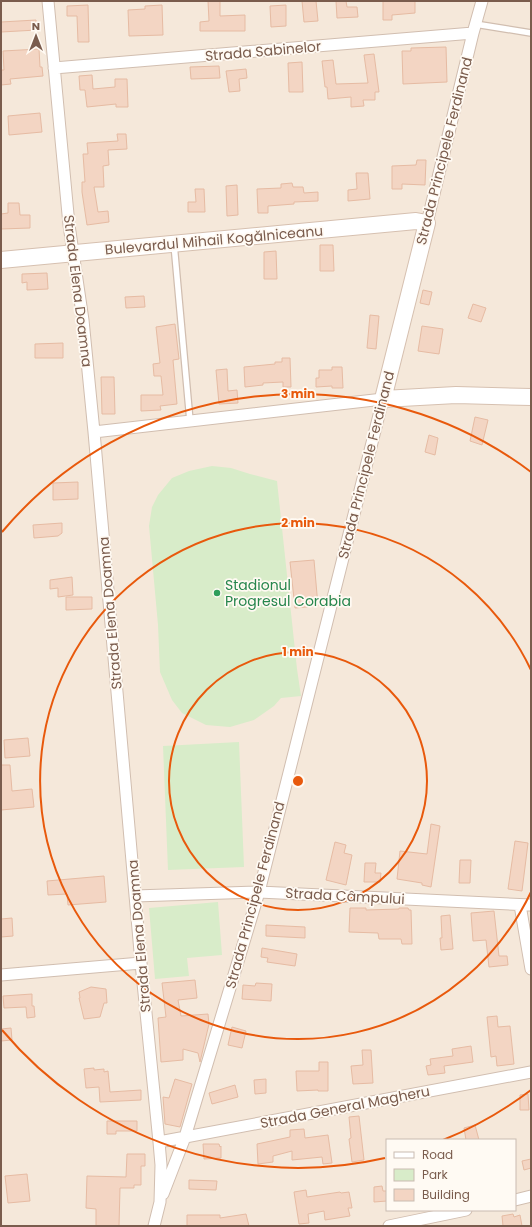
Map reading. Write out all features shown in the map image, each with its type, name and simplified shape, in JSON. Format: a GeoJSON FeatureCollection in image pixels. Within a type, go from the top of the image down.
{"type":"FeatureCollection","features":[{"type":"Feature","properties":{"kind":"main road","name":"Bulevardul Mihail Kogălniceanu"},"geometry":{"type":"LineString","coordinates":[[1,260],[416,221],[427,223]]}},
{"type":"Feature","properties":{"kind":"main road","name":"Strada Principele Ferdinand"},"geometry":{"type":"LineString","coordinates":[[383,399],[427,223]]}},
{"type":"Feature","properties":{"kind":"main road"},"geometry":{"type":"LineString","coordinates":[[383,399],[456,395],[531,397]]}},
{"type":"Feature","properties":{"kind":"street","name":"Strada Elena Doamna"},"geometry":{"type":"LineString","coordinates":[[48,1],[73,253],[83,320],[94,432],[141,963],[161,1165],[160,1202],[154,1226]]}},
{"type":"Feature","properties":{"kind":"street","name":"Strada Principele Ferdinand"},"geometry":{"type":"LineString","coordinates":[[427,223],[482,1]]}},
{"type":"Feature","properties":{"kind":"street","name":"Strada Sabinelor"},"geometry":{"type":"LineString","coordinates":[[54,68],[474,29]]}},
{"type":"Feature","properties":{"kind":"street","name":"Strada Principele Ferdinand"},"geometry":{"type":"LineString","coordinates":[[160,1202],[185,1137],[259,892],[383,399]]}},
{"type":"Feature","properties":{"kind":"street"},"geometry":{"type":"LineString","coordinates":[[94,432],[383,399]]}},
{"type":"Feature","properties":{"kind":"street","name":"Strada Câmpului"},"geometry":{"type":"LineString","coordinates":[[136,896],[259,892],[531,905]]}},
{"type":"Feature","properties":{"kind":"street"},"geometry":{"type":"LineString","coordinates":[[520,905],[531,969]]}},
{"type":"Feature","properties":{"kind":"street"},"geometry":{"type":"LineString","coordinates":[[1,975],[141,963]]}},
{"type":"Feature","properties":{"kind":"street","name":"Strada General Magheru"},"geometry":{"type":"LineString","coordinates":[[159,1142],[531,1072]]}},
{"type":"Feature","properties":{"kind":"street"},"geometry":{"type":"LineString","coordinates":[[516,1200],[531,1196]]}},
{"type":"Feature","properties":{"kind":"street"},"geometry":{"type":"LineString","coordinates":[[389,1226],[461,1211]]}},
{"type":"Feature","properties":{"kind":"lane"},"geometry":{"type":"LineString","coordinates":[[474,29],[531,33]]}},
{"type":"Feature","properties":{"kind":"lane"},"geometry":{"type":"LineString","coordinates":[[174,244],[190,421]]}},
{"type":"Feature","properties":{"kind":"shaded area"},"geometry":{"type":"Polygon","coordinates":[[[1,1],[531,1],[531,1226],[1,1226],[1,1]]]}},
{"type":"Feature","properties":{"kind":"green space"},"geometry":{"type":"Polygon","coordinates":[[[212,466],[231,468],[277,481],[301,696],[281,698],[274,706],[254,720],[230,727],[206,725],[182,713],[172,700],[160,672],[158,625],[149,526],[152,507],[158,495],[172,478],[189,471],[212,466]]]}},
{"type":"Feature","properties":{"kind":"green space"},"geometry":{"type":"Polygon","coordinates":[[[239,742],[244,867],[168,870],[163,746],[239,742]]]}},
{"type":"Feature","properties":{"kind":"green space"},"geometry":{"type":"Polygon","coordinates":[[[218,902],[222,955],[187,958],[189,976],[155,979],[149,908],[218,902]]]}},
{"type":"Feature","properties":{"kind":"building"},"geometry":{"type":"Polygon","coordinates":[[[208,1],[220,1],[220,16],[245,15],[245,31],[200,31],[200,22],[209,21],[208,1]]]}},
{"type":"Feature","properties":{"kind":"building"},"geometry":{"type":"Polygon","coordinates":[[[302,1],[316,1],[318,21],[304,22],[302,1]]]}},
{"type":"Feature","properties":{"kind":"building"},"geometry":{"type":"Polygon","coordinates":[[[336,1],[346,1],[347,7],[357,7],[358,17],[337,18],[336,1]]]}},
{"type":"Feature","properties":{"kind":"building"},"geometry":{"type":"Polygon","coordinates":[[[383,1],[415,1],[415,13],[392,15],[392,20],[383,20],[383,1]]]}},
{"type":"Feature","properties":{"kind":"building"},"geometry":{"type":"Polygon","coordinates":[[[88,5],[89,42],[78,42],[77,16],[67,16],[67,6],[88,5]]]}},
{"type":"Feature","properties":{"kind":"building"},"geometry":{"type":"Polygon","coordinates":[[[162,5],[163,35],[129,36],[128,10],[145,9],[145,6],[162,5]]]}},
{"type":"Feature","properties":{"kind":"building"},"geometry":{"type":"Polygon","coordinates":[[[286,5],[286,26],[271,27],[270,6],[286,5]]]}},
{"type":"Feature","properties":{"kind":"building"},"geometry":{"type":"Polygon","coordinates":[[[36,20],[37,30],[1,32],[1,22],[36,20]]]}},
{"type":"Feature","properties":{"kind":"building"},"geometry":{"type":"Polygon","coordinates":[[[446,47],[447,82],[403,84],[402,51],[411,51],[411,48],[446,47]]]}},
{"type":"Feature","properties":{"kind":"building"},"geometry":{"type":"Polygon","coordinates":[[[39,49],[40,67],[42,67],[43,76],[10,79],[11,84],[1,85],[1,70],[4,70],[3,51],[39,49]]]}},
{"type":"Feature","properties":{"kind":"building"},"geometry":{"type":"Polygon","coordinates":[[[374,54],[379,92],[375,92],[375,100],[363,100],[364,106],[351,107],[351,97],[328,99],[322,61],[333,60],[336,84],[368,83],[364,55],[374,54]]]}},
{"type":"Feature","properties":{"kind":"building"},"geometry":{"type":"Polygon","coordinates":[[[302,62],[303,92],[289,92],[288,63],[302,62]]]}},
{"type":"Feature","properties":{"kind":"building"},"geometry":{"type":"Polygon","coordinates":[[[219,66],[220,78],[191,79],[190,67],[219,66]]]}},
{"type":"Feature","properties":{"kind":"building"},"geometry":{"type":"Polygon","coordinates":[[[246,69],[247,78],[239,79],[240,91],[229,92],[226,71],[246,69]]]}},
{"type":"Feature","properties":{"kind":"building"},"geometry":{"type":"Polygon","coordinates":[[[92,75],[93,89],[115,87],[115,79],[127,79],[128,107],[116,107],[116,104],[87,107],[85,90],[80,90],[79,76],[92,75]]]}},
{"type":"Feature","properties":{"kind":"building"},"geometry":{"type":"Polygon","coordinates":[[[40,113],[42,132],[9,135],[8,116],[40,113]]]}},
{"type":"Feature","properties":{"kind":"building"},"geometry":{"type":"Polygon","coordinates":[[[117,134],[126,134],[127,149],[108,150],[109,165],[103,166],[104,187],[94,187],[98,212],[108,211],[109,222],[87,225],[82,192],[82,182],[85,182],[83,154],[88,154],[87,143],[118,141],[117,134]]]}},
{"type":"Feature","properties":{"kind":"building"},"geometry":{"type":"Polygon","coordinates":[[[417,160],[426,160],[425,185],[402,184],[402,189],[392,189],[392,166],[416,165],[417,160]]]}},
{"type":"Feature","properties":{"kind":"building"},"geometry":{"type":"Polygon","coordinates":[[[356,173],[368,173],[370,199],[348,201],[348,190],[357,189],[356,173]]]}},
{"type":"Feature","properties":{"kind":"building"},"geometry":{"type":"Polygon","coordinates":[[[292,183],[293,187],[303,187],[304,193],[318,192],[318,201],[294,202],[294,204],[268,206],[268,213],[258,213],[257,189],[281,188],[281,184],[292,183]]]}},
{"type":"Feature","properties":{"kind":"building"},"geometry":{"type":"Polygon","coordinates":[[[237,185],[238,215],[227,216],[226,186],[237,185]]]}},
{"type":"Feature","properties":{"kind":"building"},"geometry":{"type":"Polygon","coordinates":[[[195,189],[204,189],[205,212],[188,212],[188,202],[196,202],[195,189]]]}},
{"type":"Feature","properties":{"kind":"building"},"geometry":{"type":"Polygon","coordinates":[[[8,203],[19,203],[20,215],[30,215],[30,228],[1,229],[1,214],[8,213],[8,203]]]}},
{"type":"Feature","properties":{"kind":"building"},"geometry":{"type":"Polygon","coordinates":[[[320,245],[333,245],[334,271],[320,271],[320,245]]]}},
{"type":"Feature","properties":{"kind":"building"},"geometry":{"type":"Polygon","coordinates":[[[276,251],[277,279],[264,279],[264,252],[276,251]]]}},
{"type":"Feature","properties":{"kind":"building"},"geometry":{"type":"Polygon","coordinates":[[[47,273],[48,289],[27,290],[27,282],[22,283],[22,274],[47,273]]]}},
{"type":"Feature","properties":{"kind":"building"},"geometry":{"type":"Polygon","coordinates":[[[423,290],[432,292],[429,305],[420,303],[423,290]]]}},
{"type":"Feature","properties":{"kind":"building"},"geometry":{"type":"Polygon","coordinates":[[[144,296],[145,307],[126,308],[125,297],[144,296]]]}},
{"type":"Feature","properties":{"kind":"building"},"geometry":{"type":"Polygon","coordinates":[[[473,304],[486,308],[481,322],[468,318],[473,304]]]}},
{"type":"Feature","properties":{"kind":"building"},"geometry":{"type":"Polygon","coordinates":[[[370,315],[379,316],[376,349],[367,348],[370,315]]]}},
{"type":"Feature","properties":{"kind":"building"},"geometry":{"type":"Polygon","coordinates":[[[175,324],[179,359],[173,360],[177,404],[160,406],[161,410],[141,411],[141,395],[163,395],[161,376],[154,376],[153,364],[160,363],[156,327],[175,324]]]}},
{"type":"Feature","properties":{"kind":"building"},"geometry":{"type":"Polygon","coordinates":[[[422,326],[443,329],[439,354],[418,351],[422,326]]]}},
{"type":"Feature","properties":{"kind":"building"},"geometry":{"type":"Polygon","coordinates":[[[63,343],[63,358],[35,358],[35,344],[63,343]]]}},
{"type":"Feature","properties":{"kind":"building"},"geometry":{"type":"Polygon","coordinates":[[[282,358],[290,358],[291,387],[283,387],[283,382],[263,383],[263,385],[245,387],[244,367],[275,364],[275,362],[282,362],[282,358]]]}},
{"type":"Feature","properties":{"kind":"building"},"geometry":{"type":"Polygon","coordinates":[[[332,367],[342,367],[343,388],[332,388],[332,386],[316,387],[316,378],[319,378],[319,370],[332,370],[332,367]]]}},
{"type":"Feature","properties":{"kind":"building"},"geometry":{"type":"Polygon","coordinates":[[[227,369],[228,391],[237,390],[238,403],[219,404],[216,370],[227,369]]]}},
{"type":"Feature","properties":{"kind":"building"},"geometry":{"type":"Polygon","coordinates":[[[101,377],[114,377],[115,414],[102,414],[101,377]]]}},
{"type":"Feature","properties":{"kind":"building"},"geometry":{"type":"Polygon","coordinates":[[[475,417],[488,420],[482,445],[470,441],[475,417]]]}},
{"type":"Feature","properties":{"kind":"building"},"geometry":{"type":"Polygon","coordinates":[[[429,435],[438,438],[435,455],[425,452],[429,435]]]}},
{"type":"Feature","properties":{"kind":"building"},"geometry":{"type":"Polygon","coordinates":[[[78,482],[78,499],[53,500],[53,483],[78,482]]]}},
{"type":"Feature","properties":{"kind":"building"},"geometry":{"type":"Polygon","coordinates":[[[62,523],[62,533],[58,536],[34,538],[33,525],[62,523]]]}},
{"type":"Feature","properties":{"kind":"building"},"geometry":{"type":"Polygon","coordinates":[[[314,560],[318,606],[295,608],[290,562],[314,560]]]}},
{"type":"Feature","properties":{"kind":"building"},"geometry":{"type":"Polygon","coordinates":[[[72,577],[73,595],[58,597],[58,588],[50,589],[50,580],[72,577]]]}},
{"type":"Feature","properties":{"kind":"building"},"geometry":{"type":"Polygon","coordinates":[[[66,597],[92,597],[92,609],[66,610],[66,597]]]}},
{"type":"Feature","properties":{"kind":"building"},"geometry":{"type":"Polygon","coordinates":[[[28,738],[30,756],[5,758],[4,740],[28,738]]]}},
{"type":"Feature","properties":{"kind":"building"},"geometry":{"type":"Polygon","coordinates":[[[1,765],[10,765],[12,791],[32,789],[34,807],[1,810],[1,765]]]}},
{"type":"Feature","properties":{"kind":"building"},"geometry":{"type":"Polygon","coordinates":[[[431,824],[440,826],[431,887],[422,885],[422,883],[397,879],[400,851],[427,854],[431,824]]]}},
{"type":"Feature","properties":{"kind":"building"},"geometry":{"type":"Polygon","coordinates":[[[515,841],[528,843],[522,891],[508,889],[515,841]]]}},
{"type":"Feature","properties":{"kind":"building"},"geometry":{"type":"Polygon","coordinates":[[[335,842],[346,845],[344,853],[352,855],[346,885],[326,880],[335,842]]]}},
{"type":"Feature","properties":{"kind":"building"},"geometry":{"type":"Polygon","coordinates":[[[460,860],[471,860],[470,883],[459,883],[460,860]]]}},
{"type":"Feature","properties":{"kind":"building"},"geometry":{"type":"Polygon","coordinates":[[[365,863],[376,863],[375,873],[381,873],[380,882],[364,882],[365,863]]]}},
{"type":"Feature","properties":{"kind":"building"},"geometry":{"type":"Polygon","coordinates":[[[104,876],[106,902],[68,905],[67,894],[48,895],[47,881],[104,876]]]}},
{"type":"Feature","properties":{"kind":"building"},"geometry":{"type":"Polygon","coordinates":[[[350,908],[366,908],[366,910],[408,908],[411,910],[412,944],[402,944],[401,939],[379,939],[378,933],[349,932],[350,908]]]}},
{"type":"Feature","properties":{"kind":"building"},"geometry":{"type":"Polygon","coordinates":[[[494,911],[499,956],[507,956],[508,965],[489,967],[486,940],[473,941],[471,913],[494,911]]]}},
{"type":"Feature","properties":{"kind":"building"},"geometry":{"type":"Polygon","coordinates":[[[450,915],[453,949],[441,950],[441,916],[450,915]]]}},
{"type":"Feature","properties":{"kind":"building"},"geometry":{"type":"Polygon","coordinates":[[[12,918],[13,936],[1,937],[1,919],[12,918]]]}},
{"type":"Feature","properties":{"kind":"building"},"geometry":{"type":"Polygon","coordinates":[[[266,925],[305,927],[305,938],[266,936],[266,925]]]}},
{"type":"Feature","properties":{"kind":"building"},"geometry":{"type":"Polygon","coordinates":[[[262,948],[297,954],[295,966],[267,962],[268,958],[261,957],[262,948]]]}},
{"type":"Feature","properties":{"kind":"building"},"geometry":{"type":"Polygon","coordinates":[[[195,980],[197,998],[178,1000],[181,1016],[208,1014],[209,1024],[200,1062],[198,1053],[183,1049],[183,1060],[161,1062],[158,1018],[166,1017],[162,983],[195,980]]]}},
{"type":"Feature","properties":{"kind":"building"},"geometry":{"type":"Polygon","coordinates":[[[256,983],[272,984],[271,1001],[242,999],[243,985],[255,986],[256,983]]]}},
{"type":"Feature","properties":{"kind":"building"},"geometry":{"type":"Polygon","coordinates":[[[91,987],[106,989],[107,1003],[104,1003],[100,1017],[84,1019],[79,992],[91,987]]]}},
{"type":"Feature","properties":{"kind":"building"},"geometry":{"type":"Polygon","coordinates":[[[32,994],[32,1006],[34,1006],[35,1017],[27,1018],[26,1007],[4,1008],[3,996],[32,994]]]}},
{"type":"Feature","properties":{"kind":"building"},"geometry":{"type":"Polygon","coordinates":[[[497,1016],[498,1027],[510,1026],[514,1064],[497,1066],[496,1056],[491,1057],[487,1017],[497,1016]]]}},
{"type":"Feature","properties":{"kind":"building"},"geometry":{"type":"Polygon","coordinates":[[[232,1027],[246,1031],[242,1048],[228,1045],[232,1027]]]}},
{"type":"Feature","properties":{"kind":"building"},"geometry":{"type":"Polygon","coordinates":[[[11,1028],[12,1040],[1,1041],[1,1029],[11,1028]]]}},
{"type":"Feature","properties":{"kind":"building"},"geometry":{"type":"Polygon","coordinates":[[[471,1046],[473,1062],[444,1066],[445,1073],[428,1075],[426,1066],[431,1065],[430,1059],[453,1056],[452,1049],[471,1046]]]}},
{"type":"Feature","properties":{"kind":"building"},"geometry":{"type":"Polygon","coordinates":[[[362,1050],[371,1050],[373,1083],[353,1084],[351,1066],[363,1065],[362,1050]]]}},
{"type":"Feature","properties":{"kind":"building"},"geometry":{"type":"Polygon","coordinates":[[[319,1062],[328,1062],[328,1091],[297,1091],[296,1071],[319,1071],[319,1062]]]}},
{"type":"Feature","properties":{"kind":"building"},"geometry":{"type":"Polygon","coordinates":[[[94,1068],[94,1070],[104,1069],[104,1072],[108,1071],[110,1092],[141,1090],[141,1100],[100,1102],[99,1087],[86,1088],[84,1069],[94,1068]]]}},
{"type":"Feature","properties":{"kind":"building"},"geometry":{"type":"Polygon","coordinates":[[[175,1079],[192,1084],[180,1127],[165,1124],[163,1097],[169,1098],[175,1079]]]}},
{"type":"Feature","properties":{"kind":"building"},"geometry":{"type":"Polygon","coordinates":[[[266,1079],[266,1093],[255,1094],[254,1080],[266,1079]]]}},
{"type":"Feature","properties":{"kind":"building"},"geometry":{"type":"Polygon","coordinates":[[[235,1085],[238,1097],[212,1104],[209,1093],[235,1085]]]}},
{"type":"Feature","properties":{"kind":"building"},"geometry":{"type":"Polygon","coordinates":[[[528,1094],[529,1110],[520,1110],[520,1095],[528,1094]]]}},
{"type":"Feature","properties":{"kind":"building"},"geometry":{"type":"Polygon","coordinates":[[[359,1116],[364,1160],[352,1162],[349,1139],[351,1138],[349,1117],[359,1116]]]}},
{"type":"Feature","properties":{"kind":"building"},"geometry":{"type":"Polygon","coordinates":[[[107,1121],[137,1121],[137,1131],[116,1131],[116,1134],[107,1134],[107,1121]]]}},
{"type":"Feature","properties":{"kind":"building"},"geometry":{"type":"Polygon","coordinates":[[[475,1125],[479,1139],[466,1139],[464,1128],[475,1125]]]}},
{"type":"Feature","properties":{"kind":"building"},"geometry":{"type":"Polygon","coordinates":[[[304,1129],[305,1138],[328,1135],[332,1163],[323,1164],[322,1157],[292,1160],[292,1151],[273,1156],[273,1162],[258,1164],[257,1144],[290,1137],[290,1130],[304,1129]]]}},
{"type":"Feature","properties":{"kind":"building"},"geometry":{"type":"Polygon","coordinates":[[[203,1144],[219,1144],[220,1147],[221,1146],[221,1158],[204,1159],[203,1144]]]}},
{"type":"Feature","properties":{"kind":"building"},"geometry":{"type":"Polygon","coordinates":[[[127,1154],[145,1154],[145,1166],[141,1166],[141,1185],[134,1185],[134,1188],[120,1188],[119,1226],[96,1226],[96,1209],[86,1208],[87,1176],[126,1177],[127,1154]]]}},
{"type":"Feature","properties":{"kind":"building"},"geometry":{"type":"Polygon","coordinates":[[[531,1159],[531,1168],[524,1170],[522,1161],[531,1159]]]}},
{"type":"Feature","properties":{"kind":"building"},"geometry":{"type":"Polygon","coordinates":[[[27,1174],[30,1201],[8,1203],[5,1176],[27,1174]]]}},
{"type":"Feature","properties":{"kind":"building"},"geometry":{"type":"Polygon","coordinates":[[[189,1180],[217,1181],[216,1190],[189,1189],[189,1180]]]}},
{"type":"Feature","properties":{"kind":"building"},"geometry":{"type":"Polygon","coordinates":[[[382,1186],[383,1191],[386,1191],[386,1201],[374,1202],[374,1187],[382,1186]]]}},
{"type":"Feature","properties":{"kind":"building"},"geometry":{"type":"Polygon","coordinates":[[[306,1190],[307,1197],[349,1192],[352,1208],[348,1208],[350,1216],[325,1220],[324,1211],[308,1214],[309,1223],[299,1224],[294,1192],[306,1190]]]}},
{"type":"Feature","properties":{"kind":"building"},"geometry":{"type":"Polygon","coordinates":[[[246,1214],[249,1226],[187,1226],[187,1215],[220,1215],[220,1218],[246,1214]]]}},
{"type":"Feature","properties":{"kind":"building"},"geometry":{"type":"Polygon","coordinates":[[[513,1214],[514,1217],[520,1215],[522,1226],[503,1226],[502,1216],[513,1214]]]}},
{"type":"Feature","properties":{"kind":"place","name":"Stadionul Progresul Corabia"},"geometry":{"type":"Point","coordinates":[217,593]}}]}
